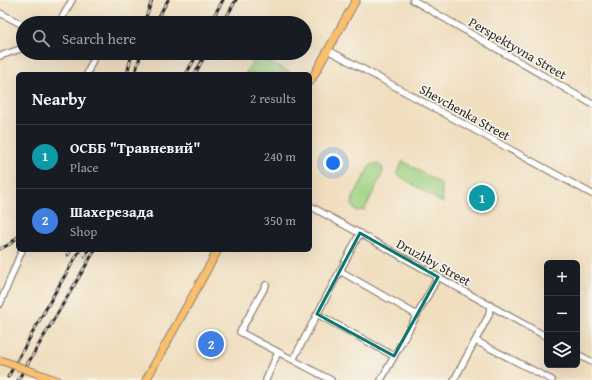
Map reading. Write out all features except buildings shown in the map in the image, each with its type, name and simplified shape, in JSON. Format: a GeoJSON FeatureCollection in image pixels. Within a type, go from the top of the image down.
{"type":"FeatureCollection","features":[{"type":"Feature","properties":{"kind":"main road"},"geometry":{"type":"LineString","coordinates":[[312,78],[356,0]]}},
{"type":"Feature","properties":{"kind":"main road"},"geometry":{"type":"LineString","coordinates":[[146,380],[217,252]]}},
{"type":"Feature","properties":{"kind":"main road"},"geometry":{"type":"LineString","coordinates":[[0,360],[43,378]]}},
{"type":"Feature","properties":{"kind":"main road"},"geometry":{"type":"LineString","coordinates":[[0,365],[43,378],[56,380]]}},
{"type":"Feature","properties":{"kind":"street"},"geometry":{"type":"LineString","coordinates":[[63,16],[72,0]]}},
{"type":"Feature","properties":{"kind":"street","name":"Perspektyvna Street"},"geometry":{"type":"LineString","coordinates":[[412,0],[592,104]]}},
{"type":"Feature","properties":{"kind":"street"},"geometry":{"type":"LineString","coordinates":[[0,13],[16,21]]}},
{"type":"Feature","properties":{"kind":"street"},"geometry":{"type":"LineString","coordinates":[[0,56],[16,50]]}},
{"type":"Feature","properties":{"kind":"street","name":"Shevchenka Street"},"geometry":{"type":"LineString","coordinates":[[328,50],[592,194]]}},
{"type":"Feature","properties":{"kind":"street"},"geometry":{"type":"LineString","coordinates":[[88,72],[93,60]]}},
{"type":"Feature","properties":{"kind":"street","name":"Druzhby Street"},"geometry":{"type":"LineString","coordinates":[[312,207],[544,335]]}},
{"type":"Feature","properties":{"kind":"street"},"geometry":{"type":"LineString","coordinates":[[293,360],[360,234]]}},
{"type":"Feature","properties":{"kind":"street"},"geometry":{"type":"LineString","coordinates":[[0,304],[21,252]]}},
{"type":"Feature","properties":{"kind":"street"},"geometry":{"type":"LineString","coordinates":[[340,271],[417,315]]}},
{"type":"Feature","properties":{"kind":"street"},"geometry":{"type":"LineString","coordinates":[[381,380],[438,277]]}},
{"type":"Feature","properties":{"kind":"street"},"geometry":{"type":"LineString","coordinates":[[266,285],[240,332],[332,380]]}},
{"type":"Feature","properties":{"kind":"street"},"geometry":{"type":"LineString","coordinates":[[454,380],[489,316],[490,305]]}},
{"type":"Feature","properties":{"kind":"street"},"geometry":{"type":"LineString","coordinates":[[317,314],[394,356]]}},
{"type":"Feature","properties":{"kind":"street"},"geometry":{"type":"LineString","coordinates":[[476,341],[552,380]]}},
{"type":"Feature","properties":{"kind":"street"},"geometry":{"type":"LineString","coordinates":[[266,380],[278,352]]}},
{"type":"Feature","properties":{"kind":"street"},"geometry":{"type":"LineString","coordinates":[[580,356],[592,362]]}},
{"type":"Feature","properties":{"kind":"highlighted area"},"geometry":{"type":"Polygon","coordinates":[[[360,233],[438,277],[394,356],[317,314],[360,233]]]}},
{"type":"Feature","properties":{"kind":"green space"},"geometry":{"type":"Polygon","coordinates":[[[253,60],[266,60],[289,72],[246,72],[253,60]]]}},
{"type":"Feature","properties":{"kind":"green space"},"geometry":{"type":"Polygon","coordinates":[[[403,161],[441,184],[443,203],[396,174],[403,161]]]}},
{"type":"Feature","properties":{"kind":"green space"},"geometry":{"type":"Polygon","coordinates":[[[373,164],[378,164],[382,167],[383,172],[364,210],[357,211],[352,206],[353,198],[369,167],[373,164]]]}},
{"type":"Feature","properties":{"kind":"railway"},"geometry":{"type":"LineString","coordinates":[[146,16],[152,0]]}},
{"type":"Feature","properties":{"kind":"railway"},"geometry":{"type":"LineString","coordinates":[[159,16],[168,0]]}},
{"type":"Feature","properties":{"kind":"railway"},"geometry":{"type":"LineString","coordinates":[[214,16],[223,0]]}},
{"type":"Feature","properties":{"kind":"railway"},"geometry":{"type":"LineString","coordinates":[[227,16],[236,0]]}},
{"type":"Feature","properties":{"kind":"railway"},"geometry":{"type":"LineString","coordinates":[[127,72],[130,60]]}},
{"type":"Feature","properties":{"kind":"railway"},"geometry":{"type":"LineString","coordinates":[[136,72],[139,60]]}},
{"type":"Feature","properties":{"kind":"railway"},"geometry":{"type":"LineString","coordinates":[[187,72],[194,60]]}},
{"type":"Feature","properties":{"kind":"railway"},"geometry":{"type":"LineString","coordinates":[[196,72],[202,60]]}},
{"type":"Feature","properties":{"kind":"railway"},"geometry":{"type":"LineString","coordinates":[[0,249],[16,239]]}},
{"type":"Feature","properties":{"kind":"railway"},"geometry":{"type":"LineString","coordinates":[[8,377],[79,252]]}},
{"type":"Feature","properties":{"kind":"railway"},"geometry":{"type":"LineString","coordinates":[[85,257],[87,252]]}},
{"type":"Feature","properties":{"kind":"railway"},"geometry":{"type":"LineString","coordinates":[[18,380],[94,252]]}},
{"type":"Feature","properties":{"kind":"place","name":"ОСББ \"Травневий\""},"geometry":{"type":"Point","coordinates":[482,198]}},
{"type":"Feature","properties":{"kind":"place","name":"Шахерезада"},"geometry":{"type":"Point","coordinates":[211,344]}}]}
